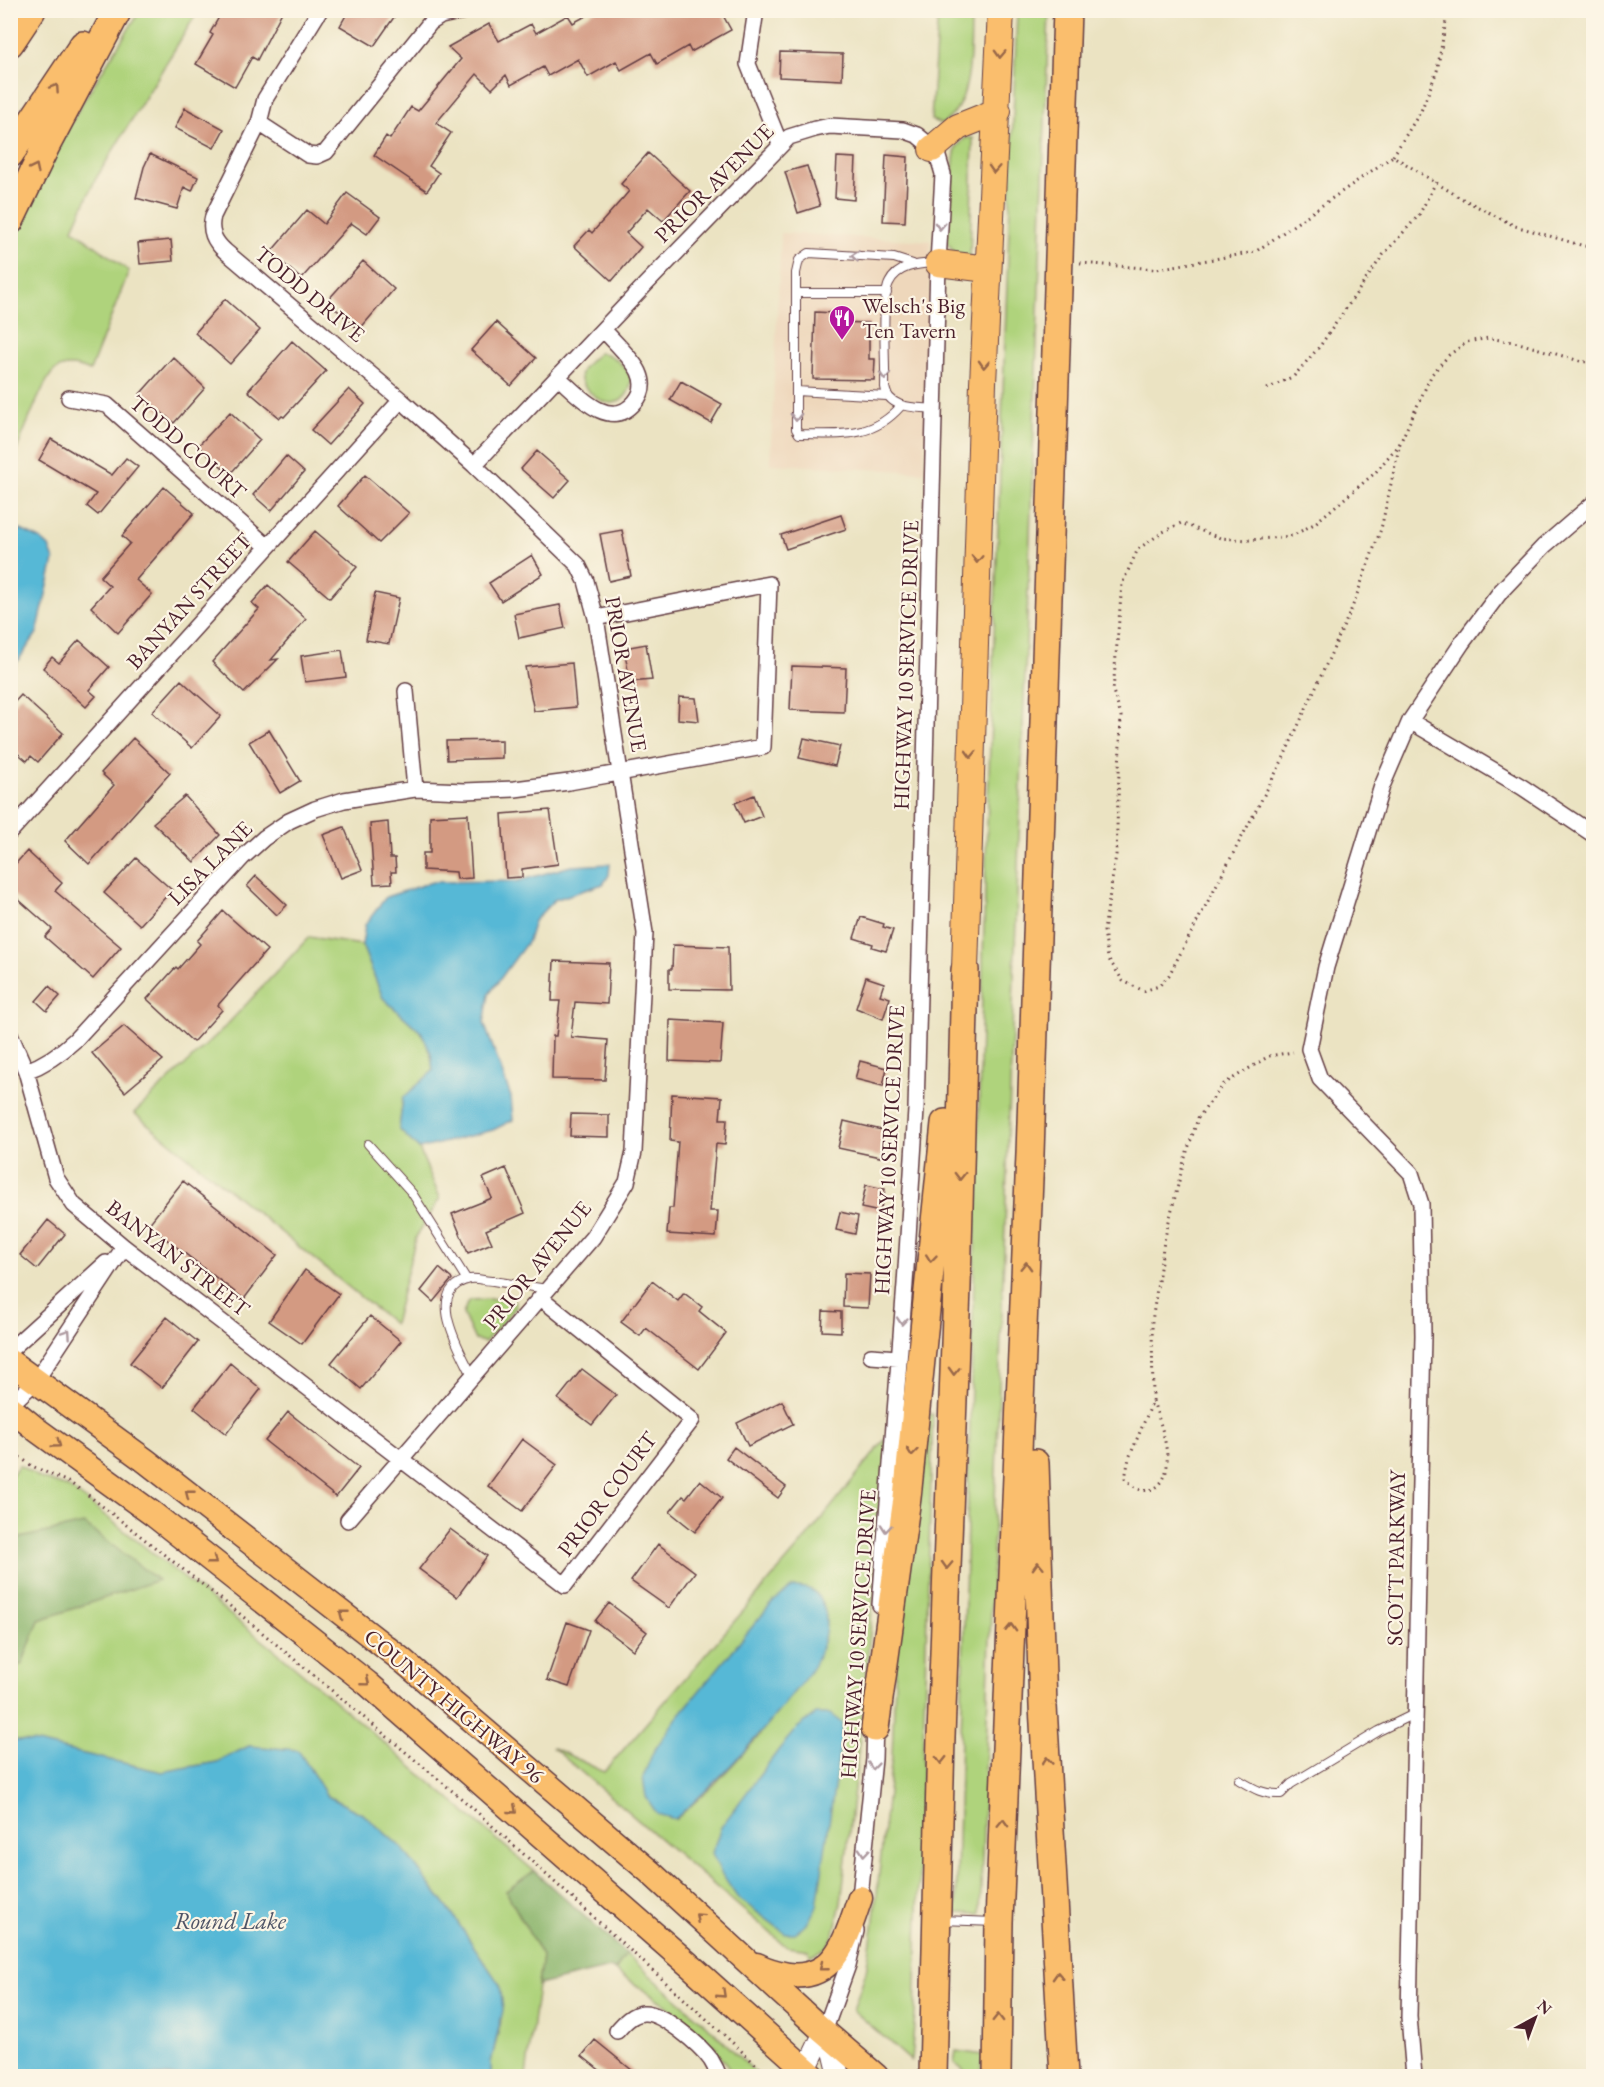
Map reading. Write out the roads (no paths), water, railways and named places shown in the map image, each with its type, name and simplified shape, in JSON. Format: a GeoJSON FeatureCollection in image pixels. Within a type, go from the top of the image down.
{"type":"FeatureCollection","features":[{"type":"Feature","properties":{"kind":"highway"},"geometry":{"type":"LineString","coordinates":[[10,43],[32,10]]}},
{"type":"Feature","properties":{"kind":"highway"},"geometry":{"type":"LineString","coordinates":[[10,154],[106,10]]}},
{"type":"Feature","properties":{"kind":"highway"},"geometry":{"type":"LineString","coordinates":[[10,221],[46,146],[118,10]]}},
{"type":"Feature","properties":{"kind":"highway"},"geometry":{"type":"LineString","coordinates":[[933,2076],[983,383],[1001,10]]}},
{"type":"Feature","properties":{"kind":"highway"},"geometry":{"type":"LineString","coordinates":[[997,2076],[999,1922],[1024,1305],[1067,10]]}},
{"type":"Feature","properties":{"kind":"highway"},"geometry":{"type":"LineString","coordinates":[[932,150],[958,127],[998,104]]}},
{"type":"Feature","properties":{"kind":"highway"},"geometry":{"type":"LineString","coordinates":[[938,263],[988,269]]}},
{"type":"Feature","properties":{"kind":"highway"},"geometry":{"type":"LineString","coordinates":[[875,1728],[907,1498],[945,1116],[964,970]]}},
{"type":"Feature","properties":{"kind":"highway"},"geometry":{"type":"LineString","coordinates":[[1024,1305],[1034,1430],[1043,1706],[1064,2076]]}},
{"type":"Feature","properties":{"kind":"main road","name":"COUNTY HIGHWAY 96"},"geometry":{"type":"LineString","coordinates":[[10,1362],[146,1461],[402,1660],[650,1872],[824,2032],[876,2076]]}},
{"type":"Feature","properties":{"kind":"main road","name":"COUNTY HIGHWAY 96"},"geometry":{"type":"LineString","coordinates":[[10,1407],[37,1430],[153,1514],[367,1683],[686,1961],[807,2074]]}},
{"type":"Feature","properties":{"kind":"main road"},"geometry":{"type":"LineString","coordinates":[[729,1945],[761,1967],[796,1976],[814,1974],[833,1959],[841,1947],[848,1934],[860,1898]]}},
{"type":"Feature","properties":{"kind":"street","name":"TODD DRIVE"},"geometry":{"type":"LineString","coordinates":[[320,10],[265,99],[259,123],[213,216],[212,233],[217,243],[474,465]]}},
{"type":"Feature","properties":{"kind":"street"},"geometry":{"type":"LineString","coordinates":[[259,123],[308,155],[317,156],[326,152],[430,23],[441,16],[469,10]]}},
{"type":"Feature","properties":{"kind":"street"},"geometry":{"type":"LineString","coordinates":[[756,10],[748,64],[780,144]]}},
{"type":"Feature","properties":{"kind":"street","name":"PRIOR AVENUE"},"geometry":{"type":"LineString","coordinates":[[348,1520],[593,1237],[627,1182],[634,1152],[645,933],[596,618],[586,581],[578,565],[474,465],[789,137],[830,126],[903,130],[917,135],[928,144],[938,157],[944,174],[938,263]]}},
{"type":"Feature","properties":{"kind":"street","name":"HIGHWAY 10 SERVICE DRIVE"},"geometry":{"type":"LineString","coordinates":[[824,2032],[852,1952],[860,1898],[875,1728],[876,1644],[905,1284],[916,1110],[938,263]]}},
{"type":"Feature","properties":{"kind":"street"},"geometry":{"type":"LineString","coordinates":[[559,378],[592,406],[603,412],[623,412],[631,407],[640,397],[643,384],[639,370],[604,330]]}},
{"type":"Feature","properties":{"kind":"street","name":"TODD COURT"},"geometry":{"type":"LineString","coordinates":[[69,398],[107,405],[268,547]]}},
{"type":"Feature","properties":{"kind":"street","name":"BANYAN STREET"},"geometry":{"type":"LineString","coordinates":[[10,832],[401,400]]}},
{"type":"Feature","properties":{"kind":"street"},"geometry":{"type":"LineString","coordinates":[[1593,503],[1544,546],[1501,591],[1462,643],[1410,721],[1521,787],[1593,835]]}},
{"type":"Feature","properties":{"kind":"street"},"geometry":{"type":"LineString","coordinates":[[596,618],[769,584],[763,747],[620,772]]}},
{"type":"Feature","properties":{"kind":"street"},"geometry":{"type":"LineString","coordinates":[[406,691],[415,789]]}},
{"type":"Feature","properties":{"kind":"street","name":"SCOTT PARKWAY"},"geometry":{"type":"LineString","coordinates":[[1410,721],[1382,786],[1326,967],[1309,1049],[1320,1079],[1411,1173],[1420,1204],[1423,1335],[1409,2017],[1414,2076]]}},
{"type":"Feature","properties":{"kind":"street","name":"LISA LANE"},"geometry":{"type":"LineString","coordinates":[[26,1071],[43,1065],[75,1040],[243,857],[264,838],[289,821],[315,809],[344,800],[415,789],[464,791],[515,789],[620,772]]}},
{"type":"Feature","properties":{"kind":"street","name":"BANYAN STREET"},"geometry":{"type":"LineString","coordinates":[[10,1034],[26,1071],[56,1178],[74,1206],[124,1247],[402,1458]]}},
{"type":"Feature","properties":{"kind":"street"},"geometry":{"type":"LineString","coordinates":[[10,1350],[124,1247]]}},
{"type":"Feature","properties":{"kind":"street"},"geometry":{"type":"LineString","coordinates":[[10,1407],[35,1382],[124,1247]]}},
{"type":"Feature","properties":{"kind":"street","name":"PRIOR COURT"},"geometry":{"type":"LineString","coordinates":[[402,1458],[565,1585],[692,1420],[545,1294]]}},
{"type":"Feature","properties":{"kind":"street"},"geometry":{"type":"LineString","coordinates":[[872,1356],[898,1358]]}},
{"type":"Feature","properties":{"kind":"street"},"geometry":{"type":"LineString","coordinates":[[617,2031],[630,2018],[642,2013],[655,2013],[699,2046],[711,2060],[719,2076]]}},
{"type":"Feature","properties":{"kind":"street"},"geometry":{"type":"LineString","coordinates":[[807,2074],[824,2032]]}},
{"type":"Feature","properties":{"kind":"street"},"geometry":{"type":"LineString","coordinates":[[824,2032],[833,2051],[839,2076]]}},
{"type":"Feature","properties":{"kind":"lane"},"geometry":{"type":"LineString","coordinates":[[901,406],[892,416],[857,434],[799,434],[796,429],[796,273],[799,260],[809,253],[894,258],[913,264],[938,263]]}},
{"type":"Feature","properties":{"kind":"lane"},"geometry":{"type":"LineString","coordinates":[[889,398],[885,387],[888,285],[893,277],[913,264]]}},
{"type":"Feature","properties":{"kind":"lane"},"geometry":{"type":"LineString","coordinates":[[796,293],[887,293]]}},
{"type":"Feature","properties":{"kind":"lane"},"geometry":{"type":"LineString","coordinates":[[796,391],[889,398],[901,406],[936,409]]}},
{"type":"Feature","properties":{"kind":"lane"},"geometry":{"type":"LineString","coordinates":[[368,1144],[412,1193],[466,1280]]}},
{"type":"Feature","properties":{"kind":"lane"},"geometry":{"type":"LineString","coordinates":[[472,1377],[451,1332],[445,1310],[449,1294],[458,1284],[471,1279],[545,1294]]}},
{"type":"Feature","properties":{"kind":"lane"},"geometry":{"type":"LineString","coordinates":[[1239,1780],[1256,1790],[1281,1794],[1291,1784],[1379,1731],[1416,1713]]}},
{"type":"Feature","properties":{"kind":"lane"},"geometry":{"type":"LineString","coordinates":[[937,1920],[999,1922]]}},
{"type":"Feature","properties":{"kind":"water"},"geometry":{"type":"Polygon","coordinates":[[[11,528],[40,539],[49,547],[54,560],[37,633],[11,671],[11,528]]]}},
{"type":"Feature","properties":{"kind":"water"},"geometry":{"type":"Polygon","coordinates":[[[610,864],[609,875],[603,884],[554,900],[534,921],[528,941],[489,994],[484,1023],[511,1097],[513,1120],[493,1130],[419,1149],[399,1129],[403,1098],[433,1071],[431,1054],[422,1033],[383,998],[362,945],[365,925],[386,897],[432,882],[518,881],[571,866],[610,864]]]}},
{"type":"Feature","properties":{"kind":"water"},"geometry":{"type":"Polygon","coordinates":[[[793,1587],[809,1589],[816,1593],[826,1614],[826,1629],[822,1645],[811,1670],[747,1748],[690,1805],[675,1819],[657,1814],[646,1797],[643,1777],[653,1752],[676,1719],[757,1621],[774,1601],[793,1587]]]}},
{"type":"Feature","properties":{"kind":"water"},"geometry":{"type":"Polygon","coordinates":[[[816,1714],[830,1714],[842,1723],[841,1740],[817,1906],[807,1924],[795,1933],[785,1933],[737,1897],[721,1873],[712,1853],[721,1827],[780,1748],[797,1728],[816,1714]]]}},
{"type":"Feature","properties":{"kind":"water","name":"Round Lake"},"geometry":{"type":"Polygon","coordinates":[[[10,1740],[32,1742],[162,1772],[217,1762],[249,1746],[298,1750],[327,1796],[364,1815],[402,1848],[450,1911],[500,1985],[503,2010],[491,2062],[491,2076],[11,2076],[10,1740]]]}},
{"type":"Feature","properties":{"kind":"place","name":"Welsch's Big Ten Tavern"},"geometry":{"type":"Point","coordinates":[842,341]}}]}
